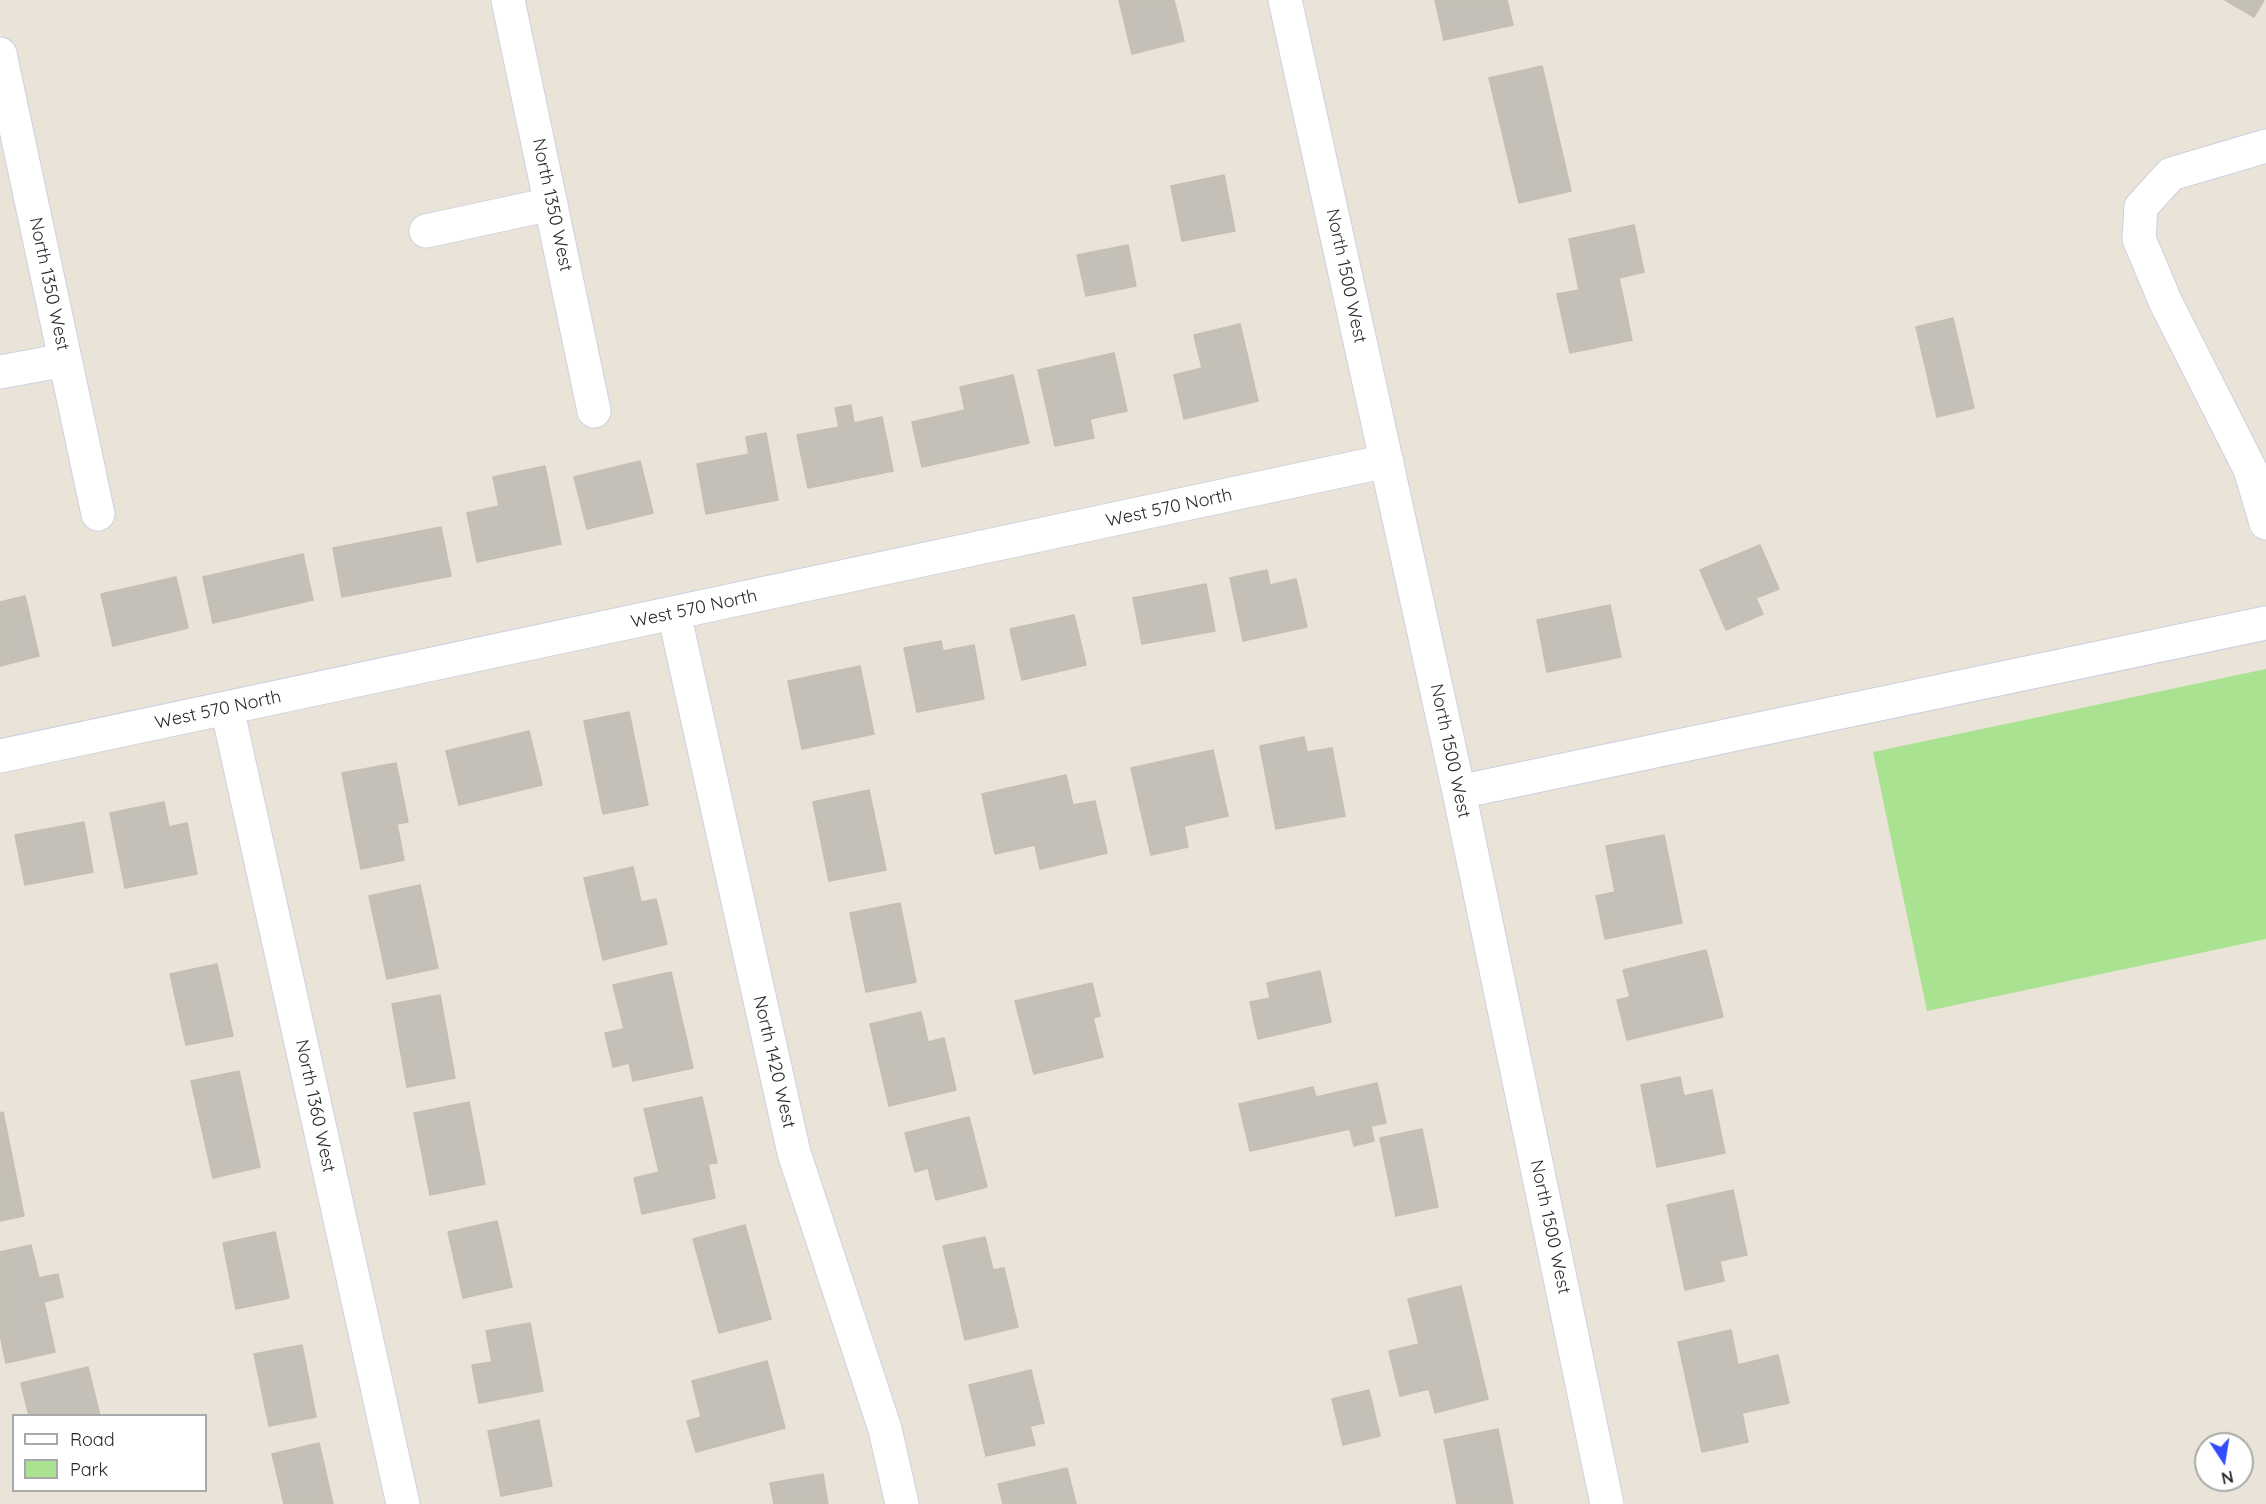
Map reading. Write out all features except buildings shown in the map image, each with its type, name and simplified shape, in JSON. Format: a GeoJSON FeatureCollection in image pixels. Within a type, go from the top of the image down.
{"type":"FeatureCollection","features":[{"type":"Feature","properties":{"kind":"street","name":"North 1350 West"},"geometry":{"type":"LineString","coordinates":[[508,0],[594,411]]}},
{"type":"Feature","properties":{"kind":"street","name":"North 1500 West"},"geometry":{"type":"LineString","coordinates":[[1286,0],[1459,792],[1607,1504]]}},
{"type":"Feature","properties":{"kind":"street","name":"North 1350 West"},"geometry":{"type":"LineString","coordinates":[[0,54],[98,514]]}},
{"type":"Feature","properties":{"kind":"street"},"geometry":{"type":"LineString","coordinates":[[2266,146],[2171,174],[2141,207],[2139,239],[2166,303],[2250,469],[2266,523]]}},
{"type":"Feature","properties":{"kind":"street"},"geometry":{"type":"LineString","coordinates":[[426,231],[551,204]]}},
{"type":"Feature","properties":{"kind":"street"},"geometry":{"type":"LineString","coordinates":[[0,372],[65,360]]}},
{"type":"Feature","properties":{"kind":"street","name":"West 570 North"},"geometry":{"type":"LineString","coordinates":[[0,756],[1387,461]]}},
{"type":"Feature","properties":{"kind":"street","name":"North 1420 West"},"geometry":{"type":"LineString","coordinates":[[674,613],[794,1153],[885,1429],[902,1504]]}},
{"type":"Feature","properties":{"kind":"street"},"geometry":{"type":"LineString","coordinates":[[1459,792],[2266,623]]}},
{"type":"Feature","properties":{"kind":"street","name":"North 1360 West"},"geometry":{"type":"LineString","coordinates":[[227,708],[402,1504]]}},
{"type":"Feature","properties":{"kind":"green space"},"geometry":{"type":"Polygon","coordinates":[[[2266,669],[2266,939],[1927,1011],[1873,752],[2266,669]]]}}]}
